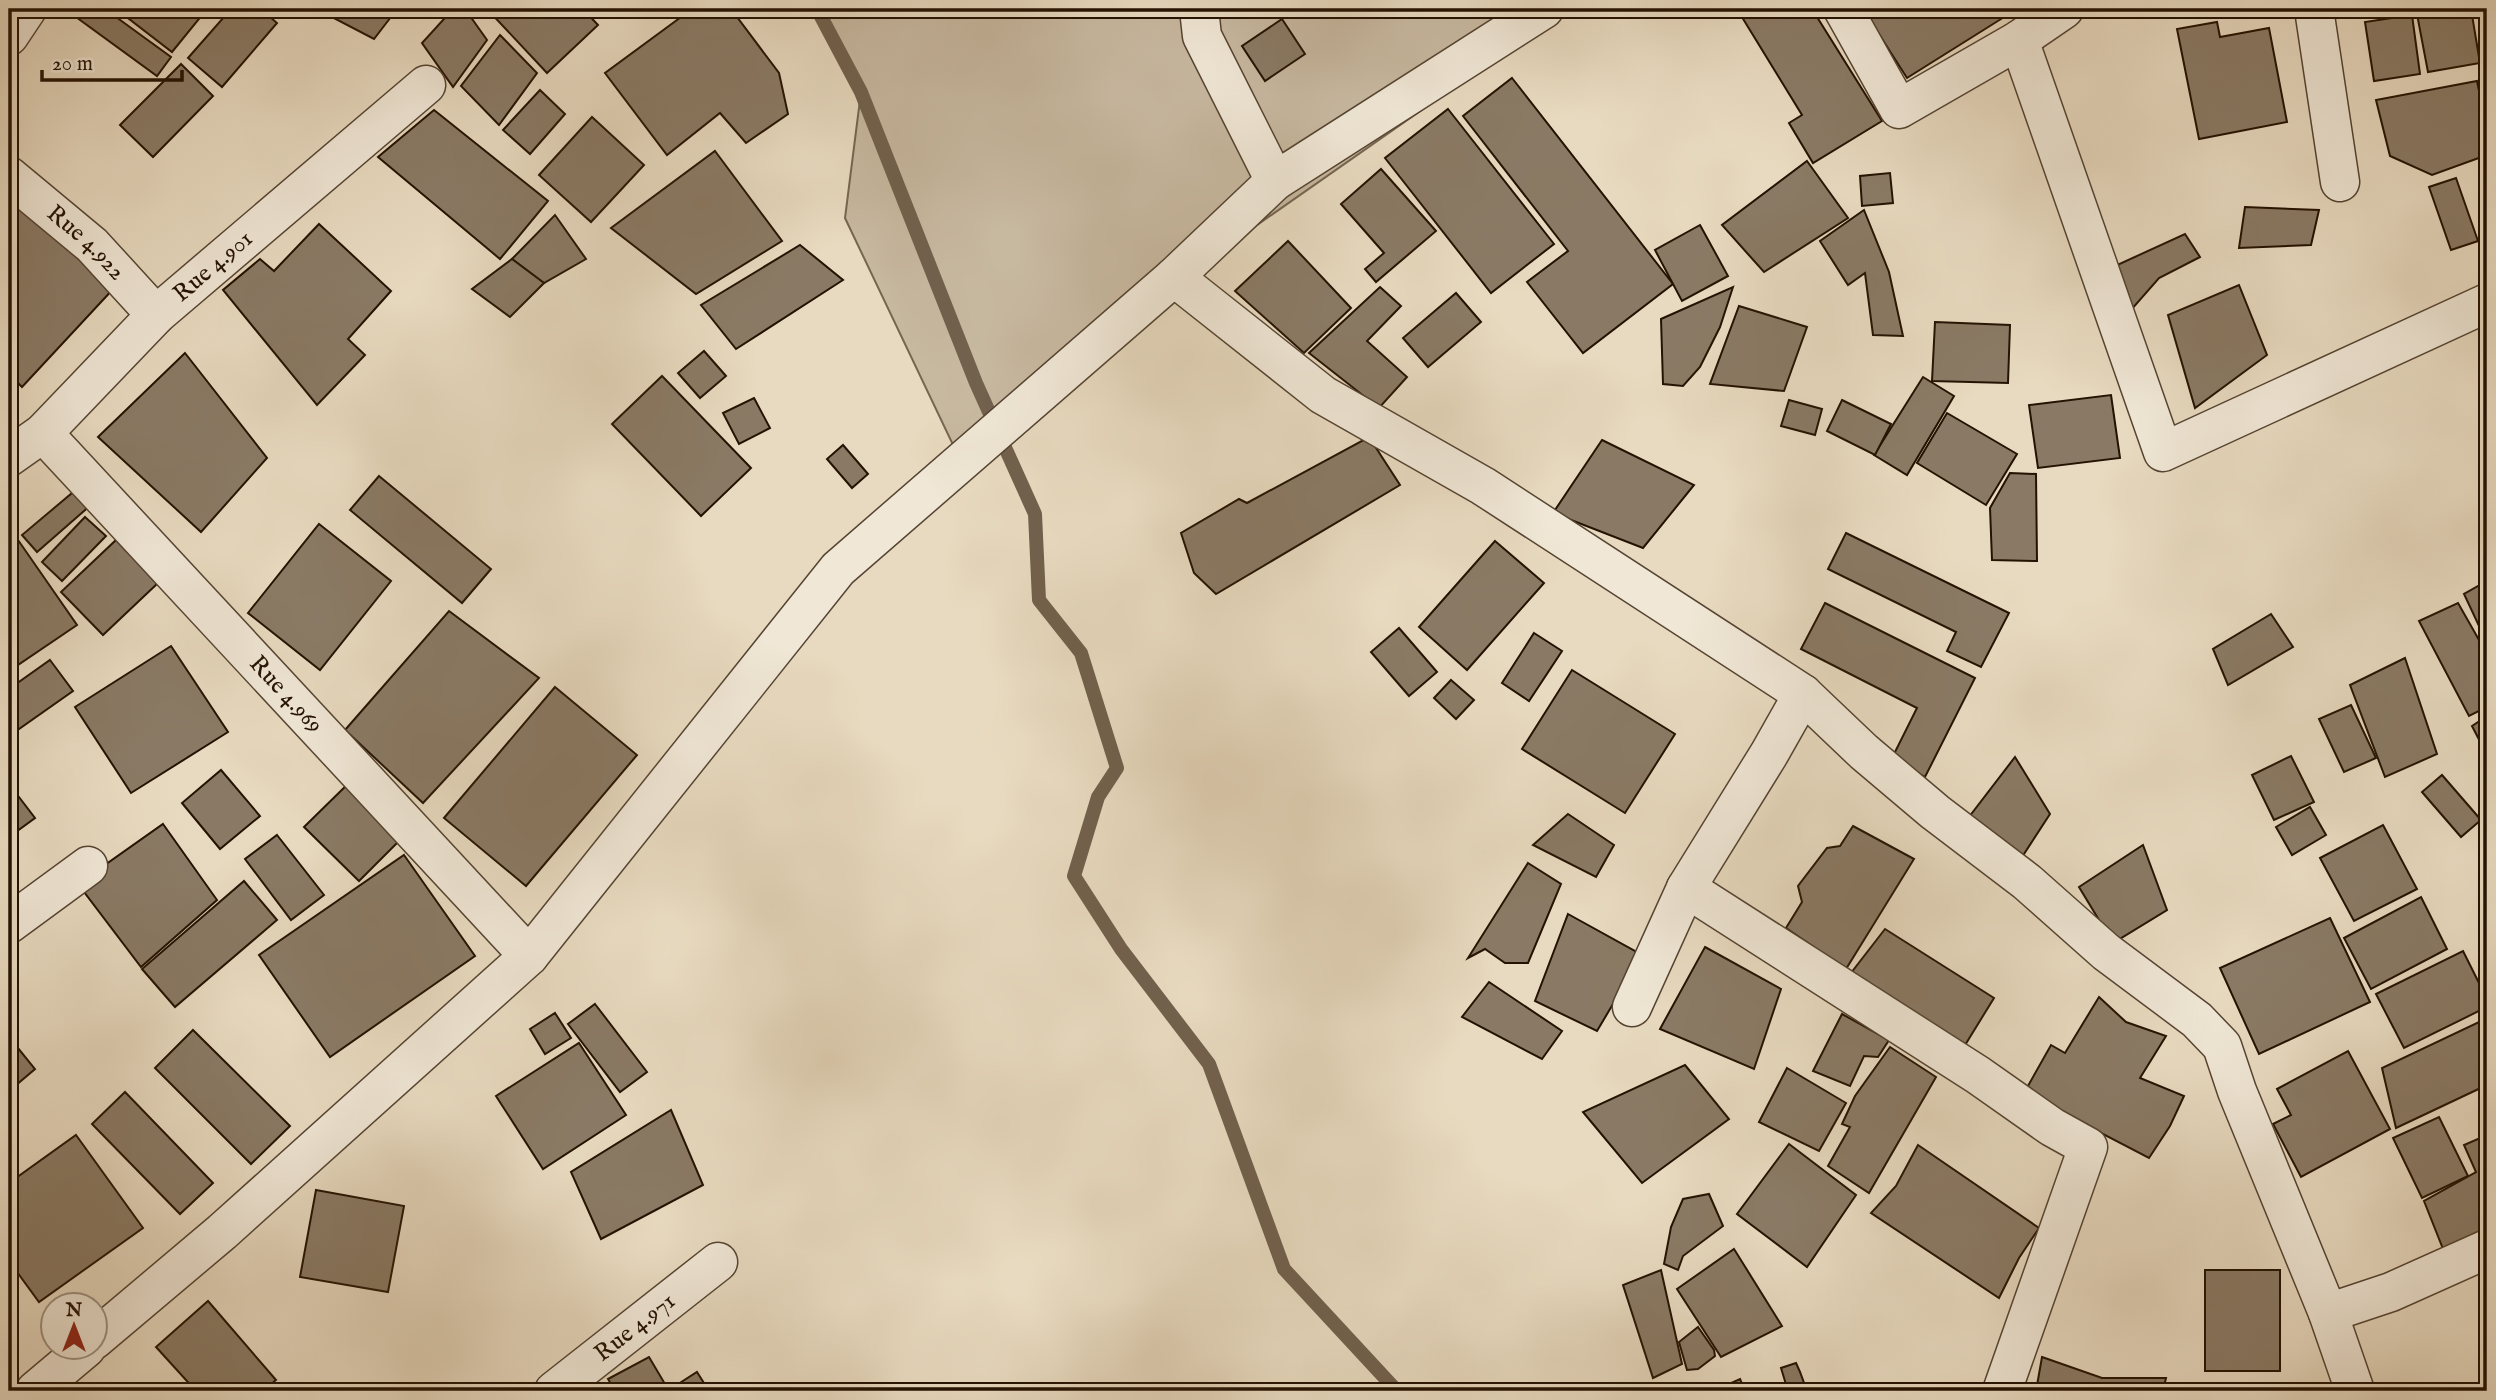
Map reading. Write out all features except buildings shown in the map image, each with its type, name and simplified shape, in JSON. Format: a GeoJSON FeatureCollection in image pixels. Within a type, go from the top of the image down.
{"type":"FeatureCollection","features":[{"type":"Feature","properties":{"kind":"street"},"geometry":{"type":"LineString","coordinates":[[9,36],[27,9]]}},
{"type":"Feature","properties":{"kind":"street"},"geometry":{"type":"LineString","coordinates":[[1199,9],[1202,36],[1275,181]]}},
{"type":"Feature","properties":{"kind":"street"},"geometry":{"type":"LineString","coordinates":[[108,1328],[222,1231],[529,956],[838,569],[1174,277],[1275,181],[1544,9]]}},
{"type":"Feature","properties":{"kind":"street"},"geometry":{"type":"LineString","coordinates":[[1843,9],[1899,109],[2019,40],[2064,9]]}},
{"type":"Feature","properties":{"kind":"street"},"geometry":{"type":"LineString","coordinates":[[2314,9],[2340,182]]}},
{"type":"Feature","properties":{"kind":"street"},"geometry":{"type":"LineString","coordinates":[[2019,40],[2162,452],[2487,303]]}},
{"type":"Feature","properties":{"kind":"street","name":"Rue 4.901"},"geometry":{"type":"LineString","coordinates":[[9,457],[43,433],[156,314],[426,85]]}},
{"type":"Feature","properties":{"kind":"street","name":"Rue 4.922"},"geometry":{"type":"LineString","coordinates":[[9,176],[92,245],[156,314]]}},
{"type":"Feature","properties":{"kind":"street"},"geometry":{"type":"LineString","coordinates":[[1174,277],[1323,395],[1483,486],[1803,694],[1864,752],[1925,803],[2027,882],[2106,952],[2197,1020],[2222,1046],[2237,1091],[2328,1313],[2355,1391]]}},
{"type":"Feature","properties":{"kind":"street","name":"Rue 4.969"},"geometry":{"type":"LineString","coordinates":[[43,433],[529,956]]}},
{"type":"Feature","properties":{"kind":"street"},"geometry":{"type":"LineString","coordinates":[[1632,1007],[1686,888],[1803,694]]}},
{"type":"Feature","properties":{"kind":"street"},"geometry":{"type":"LineString","coordinates":[[9,924],[88,866]]}},
{"type":"Feature","properties":{"kind":"street"},"geometry":{"type":"LineString","coordinates":[[1686,888],[1978,1074],[2052,1127],[2088,1147],[2002,1391]]}},
{"type":"Feature","properties":{"kind":"street"},"geometry":{"type":"LineString","coordinates":[[2328,1313],[2391,1292],[2487,1249]]}},
{"type":"Feature","properties":{"kind":"street","name":"Rue 4.971"},"geometry":{"type":"LineString","coordinates":[[554,1391],[718,1262]]}},
{"type":"Feature","properties":{"kind":"street"},"geometry":{"type":"LineString","coordinates":[[34,1391],[69,1362]]}},
{"type":"Feature","properties":{"kind":"shaded area"},"geometry":{"type":"Polygon","coordinates":[[[817,9],[1566,9],[1177,281],[964,468],[845,218],[861,92],[817,9]]]}},
{"type":"Feature","properties":{"kind":"waterway"},"geometry":{"type":"LineString","coordinates":[[817,9],[861,92],[976,383],[1035,514],[1039,600],[1081,653],[1117,768],[1098,797],[1074,876],[1121,949],[1209,1064],[1284,1269],[1397,1391]]}}]}
